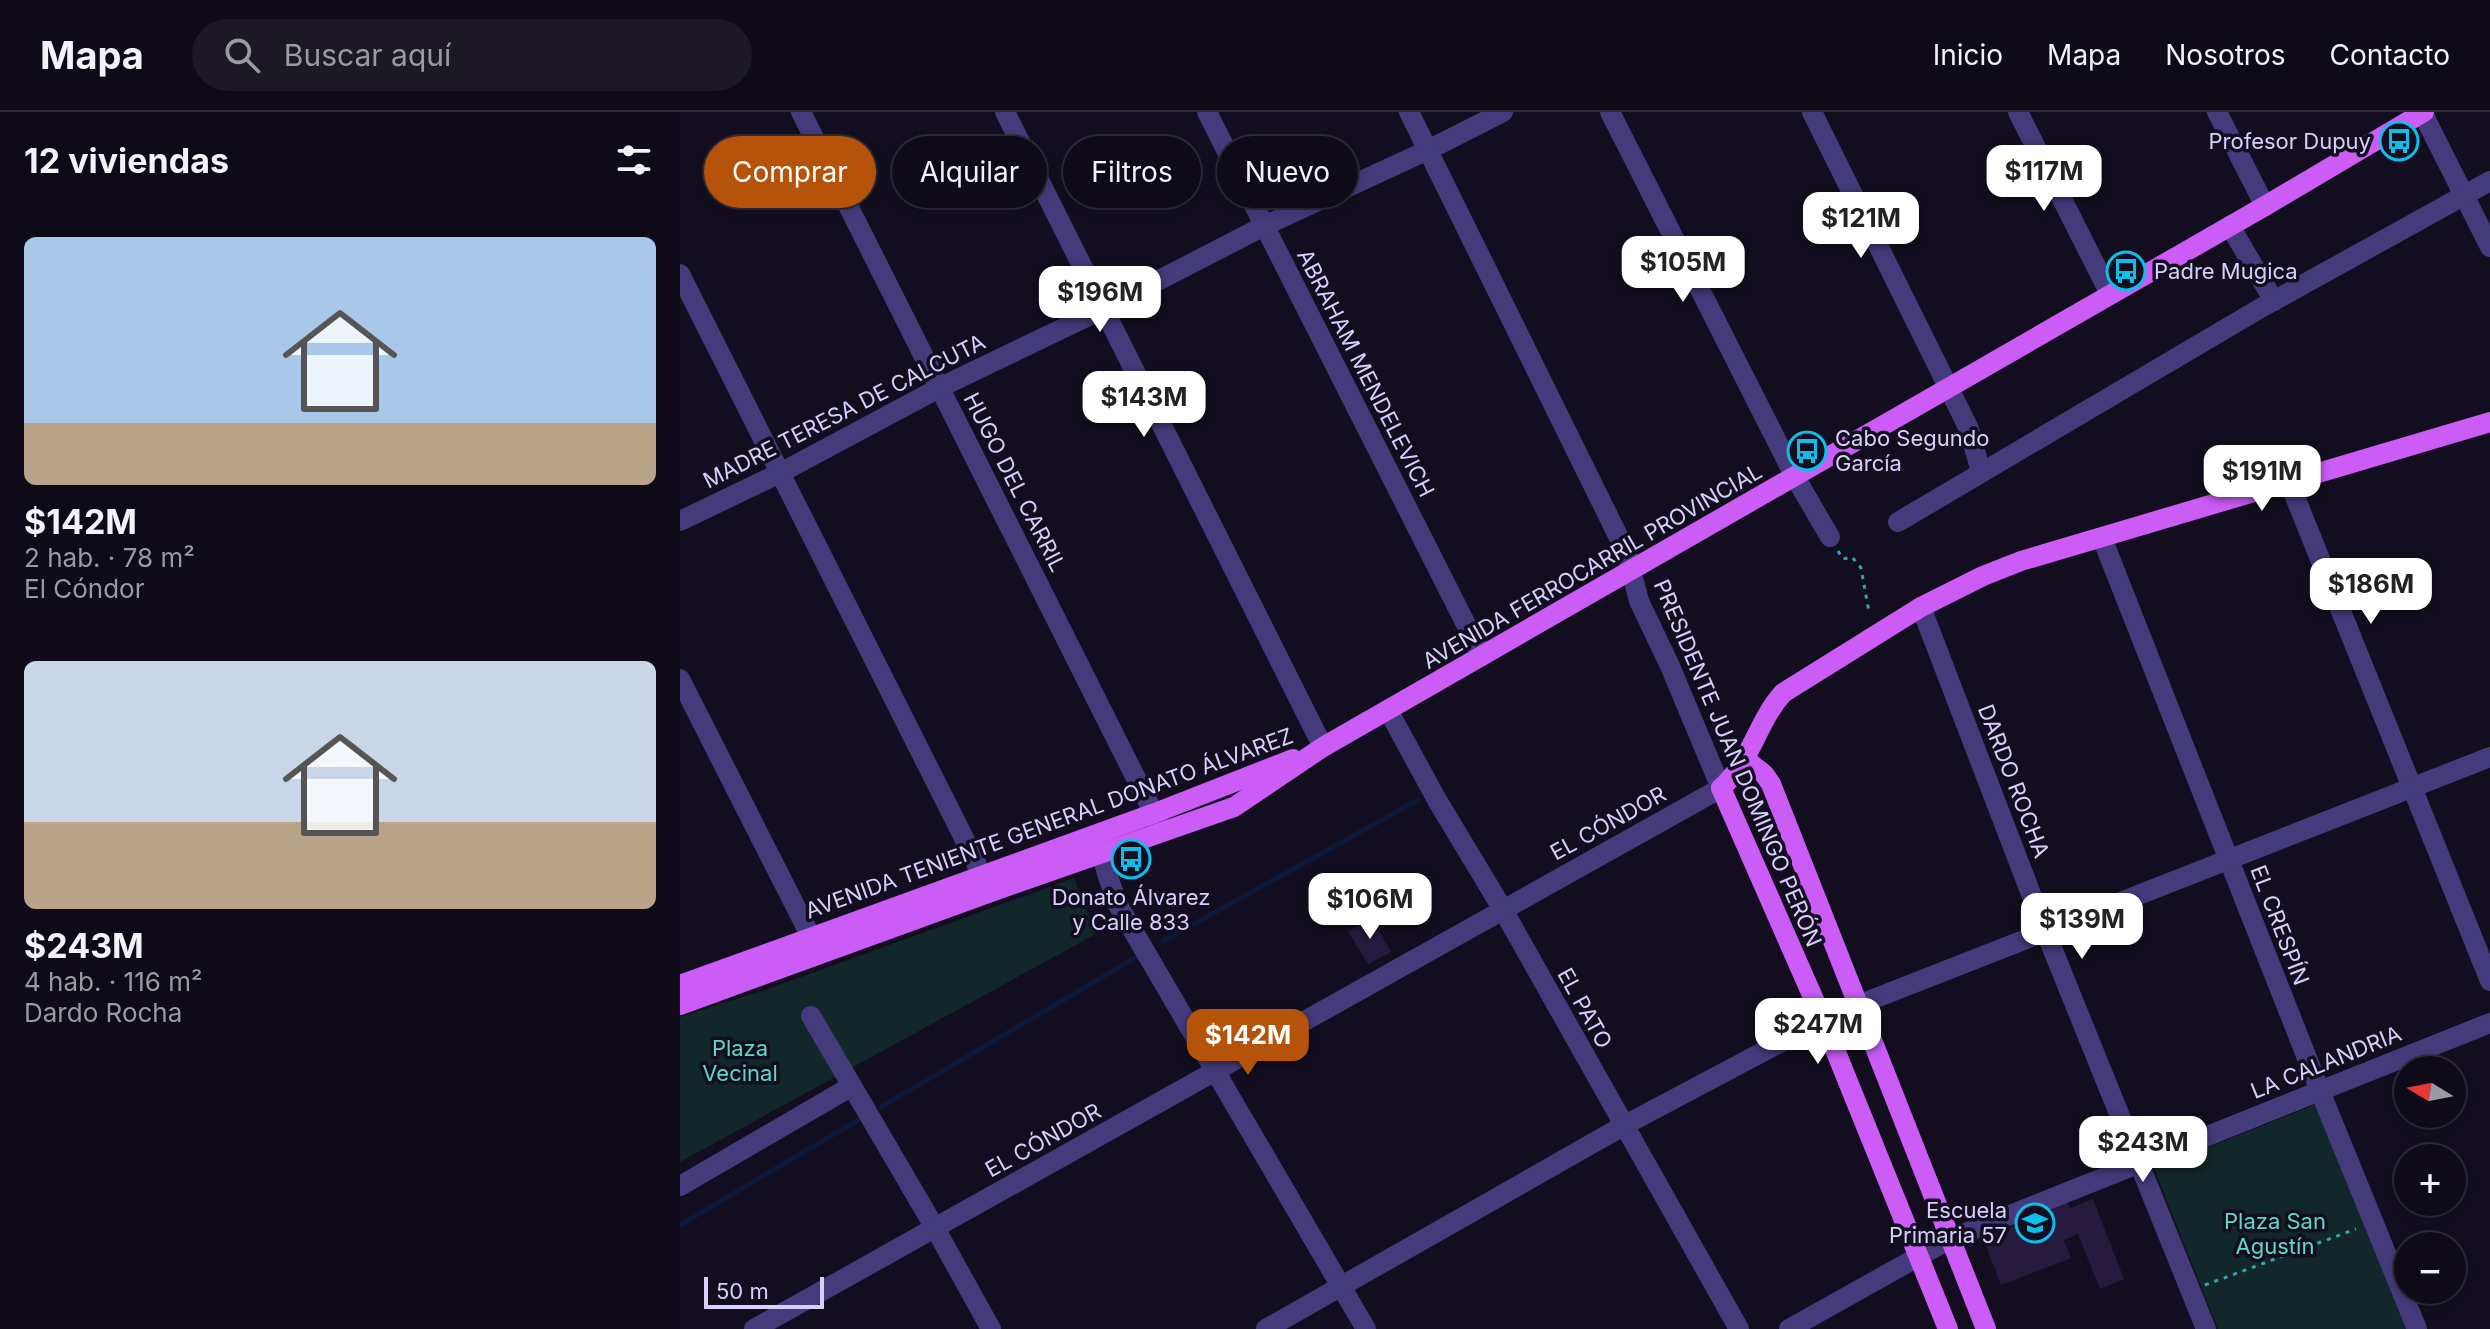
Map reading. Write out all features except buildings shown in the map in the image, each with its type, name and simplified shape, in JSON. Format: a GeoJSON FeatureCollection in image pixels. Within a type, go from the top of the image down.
{"type":"FeatureCollection","features":[{"type":"Feature","properties":{"kind":"main road","name":"AVENIDA FERROCARRIL PROVINCIAL"},"geometry":{"type":"LineString","coordinates":[[1323,747],[2265,206],[2422,112]]}},
{"type":"Feature","properties":{"kind":"main road","name":"EL CÓNDOR"},"geometry":{"type":"LineString","coordinates":[[1721,788],[1733,778],[1774,703],[1783,693],[1921,607],[1983,576],[2021,561],[2490,422]]}},
{"type":"Feature","properties":{"kind":"main road","name":"AVENIDA TENIENTE GENERAL DONATO ÁLVAREZ"},"geometry":{"type":"LineString","coordinates":[[680,985],[811,937],[1102,854],[1159,823],[1323,747]]}},
{"type":"Feature","properties":{"kind":"main road","name":"PRESIDENTE JUAN DOMINGO PERÓN"},"geometry":{"type":"LineString","coordinates":[[1745,759],[1771,784],[1986,1329]]}},
{"type":"Feature","properties":{"kind":"main road","name":"PRESIDENTE JUAN DOMINGO PERÓN"},"geometry":{"type":"LineString","coordinates":[[1721,788],[1823,1020],[1948,1329]]}},
{"type":"Feature","properties":{"kind":"main road","name":"AVENIDA TENIENTE GENERAL DONATO ÁLVAREZ"},"geometry":{"type":"LineString","coordinates":[[680,1005],[985,885],[1159,823]]}},
{"type":"Feature","properties":{"kind":"street","name":"HUGO DEL CARRIL"},"geometry":{"type":"LineString","coordinates":[[801,112],[1159,823]]}},
{"type":"Feature","properties":{"kind":"street"},"geometry":{"type":"LineString","coordinates":[[1005,112],[1323,747]]}},
{"type":"Feature","properties":{"kind":"street","name":"ABRAHAM MENDELEVICH"},"geometry":{"type":"LineString","coordinates":[[1207,112],[1482,656]]}},
{"type":"Feature","properties":{"kind":"street","name":"PRESIDENTE JUAN DOMINGO PERÓN"},"geometry":{"type":"LineString","coordinates":[[1409,112],[1627,554],[1639,601],[1721,788]]}},
{"type":"Feature","properties":{"kind":"street","name":"MADRE TERESA DE CALCUTA"},"geometry":{"type":"LineString","coordinates":[[680,521],[1264,226],[1503,112]]}},
{"type":"Feature","properties":{"kind":"street"},"geometry":{"type":"LineString","coordinates":[[1610,112],[1795,477],[1830,537]]}},
{"type":"Feature","properties":{"kind":"street"},"geometry":{"type":"LineString","coordinates":[[1812,112],[1969,429],[1981,472]]}},
{"type":"Feature","properties":{"kind":"street"},"geometry":{"type":"LineString","coordinates":[[2018,112],[2110,294]]}},
{"type":"Feature","properties":{"kind":"street"},"geometry":{"type":"LineString","coordinates":[[2217,112],[2265,206]]}},
{"type":"Feature","properties":{"kind":"street"},"geometry":{"type":"LineString","coordinates":[[2422,112],[2490,247]]}},
{"type":"Feature","properties":{"kind":"street"},"geometry":{"type":"LineString","coordinates":[[1898,522],[2274,301],[2490,181]]}},
{"type":"Feature","properties":{"kind":"street"},"geometry":{"type":"LineString","coordinates":[[2230,226],[2274,301]]}},
{"type":"Feature","properties":{"kind":"street"},"geometry":{"type":"LineString","coordinates":[[680,274],[985,885]]}},
{"type":"Feature","properties":{"kind":"street"},"geometry":{"type":"LineString","coordinates":[[2289,482],[2490,981]]}},
{"type":"Feature","properties":{"kind":"street","name":"EL CRESPÍN"},"geometry":{"type":"LineString","coordinates":[[2102,538],[2417,1329]]}},
{"type":"Feature","properties":{"kind":"street","name":"DARDO ROCHA"},"geometry":{"type":"LineString","coordinates":[[1921,607],[2046,933],[2206,1329]]}},
{"type":"Feature","properties":{"kind":"street"},"geometry":{"type":"LineString","coordinates":[[680,679],[811,937]]}},
{"type":"Feature","properties":{"kind":"street","name":"EL PATO"},"geometry":{"type":"LineString","coordinates":[[1388,710],[1739,1329]]}},
{"type":"Feature","properties":{"kind":"street"},"geometry":{"type":"LineString","coordinates":[[1858,1005],[2490,757]]}},
{"type":"Feature","properties":{"kind":"street","name":"EL CÓNDOR"},"geometry":{"type":"LineString","coordinates":[[754,1329],[1721,788]]}},
{"type":"Feature","properties":{"kind":"street"},"geometry":{"type":"LineString","coordinates":[[1102,854],[1118,905],[1366,1329]]}},
{"type":"Feature","properties":{"kind":"street"},"geometry":{"type":"LineString","coordinates":[[811,1016],[991,1329]]}},
{"type":"Feature","properties":{"kind":"street"},"geometry":{"type":"LineString","coordinates":[[1266,1329],[1623,1126],[1823,1020]]}},
{"type":"Feature","properties":{"kind":"street","name":"LA CALANDRIA"},"geometry":{"type":"LineString","coordinates":[[1789,1329],[1950,1239],[2490,1023]]}},
{"type":"Feature","properties":{"kind":"street"},"geometry":{"type":"LineString","coordinates":[[680,1186],[852,1086]]}},
{"type":"Feature","properties":{"kind":"path"},"geometry":{"type":"LineString","coordinates":[[1830,537],[1843,559],[1852,557],[1861,568],[1869,612]]}},
{"type":"Feature","properties":{"kind":"path"},"geometry":{"type":"LineString","coordinates":[[2191,1290],[2373,1222]]}},
{"type":"Feature","properties":{"kind":"green space","name":"Plaza Vecinal"},"geometry":{"type":"Polygon","coordinates":[[[1074,878],[1096,934],[680,1162],[680,1017],[765,990],[1074,878]]]}},
{"type":"Feature","properties":{"kind":"green space","name":"Plaza San Agustín"},"geometry":{"type":"Polygon","coordinates":[[[2317,1104],[2394,1296],[2394,1304],[2397,1304],[2407,1329],[2218,1329],[2154,1169],[2317,1104]]]}},
{"type":"Feature","properties":{"kind":"waterway"},"geometry":{"type":"LineString","coordinates":[[1163,941],[1418,800]]}},
{"type":"Feature","properties":{"kind":"waterway"},"geometry":{"type":"LineString","coordinates":[[881,1107],[1140,955]]}},
{"type":"Feature","properties":{"kind":"waterway"},"geometry":{"type":"LineString","coordinates":[[680,1225],[858,1120]]}},
{"type":"Feature","properties":{"kind":"place","name":"Profesor Dupuy"},"geometry":{"type":"Point","coordinates":[2399,141]}},
{"type":"Feature","properties":{"kind":"place","name":"Padre Mugica"},"geometry":{"type":"Point","coordinates":[2126,271]}},
{"type":"Feature","properties":{"kind":"place","name":"Cabo Segundo García"},"geometry":{"type":"Point","coordinates":[1807,451]}},
{"type":"Feature","properties":{"kind":"place","name":"Donato Álvarez y Calle 833"},"geometry":{"type":"Point","coordinates":[1131,859]}},
{"type":"Feature","properties":{"kind":"place","name":"Escuela Primaria 57"},"geometry":{"type":"Point","coordinates":[2035,1223]}}]}
